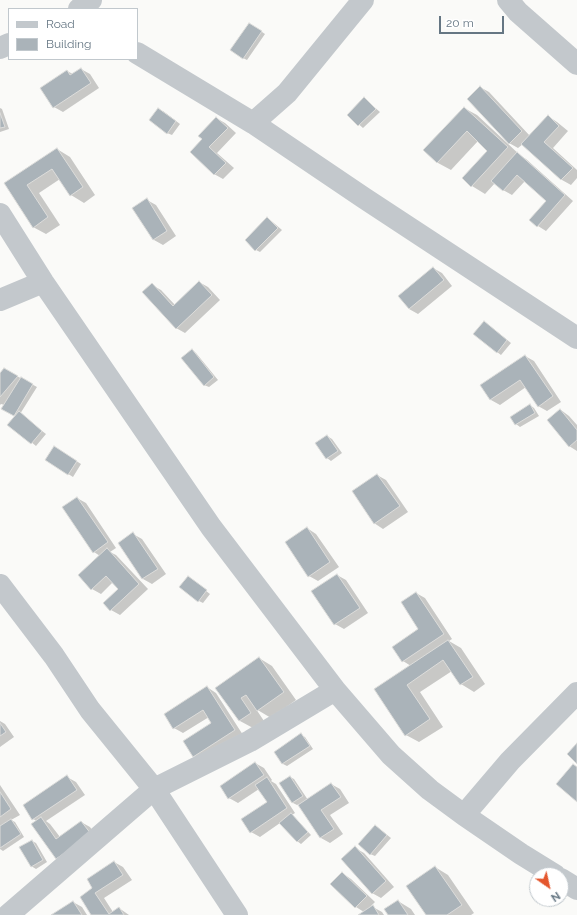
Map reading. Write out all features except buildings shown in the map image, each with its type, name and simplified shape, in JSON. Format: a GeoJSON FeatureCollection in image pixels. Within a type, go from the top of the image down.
{"type":"FeatureCollection","features":[{"type":"Feature","properties":{"kind":"street"},"geometry":{"type":"LineString","coordinates":[[80,8],[91,0]]}},
{"type":"Feature","properties":{"kind":"street"},"geometry":{"type":"LineString","coordinates":[[253,122],[287,93],[363,0]]}},
{"type":"Feature","properties":{"kind":"street"},"geometry":{"type":"LineString","coordinates":[[508,0],[518,12],[577,64]]}},
{"type":"Feature","properties":{"kind":"street"},"geometry":{"type":"LineString","coordinates":[[138,54],[253,122],[364,198],[577,338]]}},
{"type":"Feature","properties":{"kind":"street"},"geometry":{"type":"LineString","coordinates":[[0,214],[43,282],[211,527],[335,690],[391,755],[430,790],[464,816],[542,867]]}},
{"type":"Feature","properties":{"kind":"street"},"geometry":{"type":"LineString","coordinates":[[0,300],[43,282]]}},
{"type":"Feature","properties":{"kind":"street"},"geometry":{"type":"LineString","coordinates":[[0,585],[54,656],[90,710],[154,789],[237,915]]}},
{"type":"Feature","properties":{"kind":"street"},"geometry":{"type":"LineString","coordinates":[[8,915],[154,789],[250,742],[335,690]]}},
{"type":"Feature","properties":{"kind":"street"},"geometry":{"type":"LineString","coordinates":[[464,816],[510,761],[577,693]]}}]}
